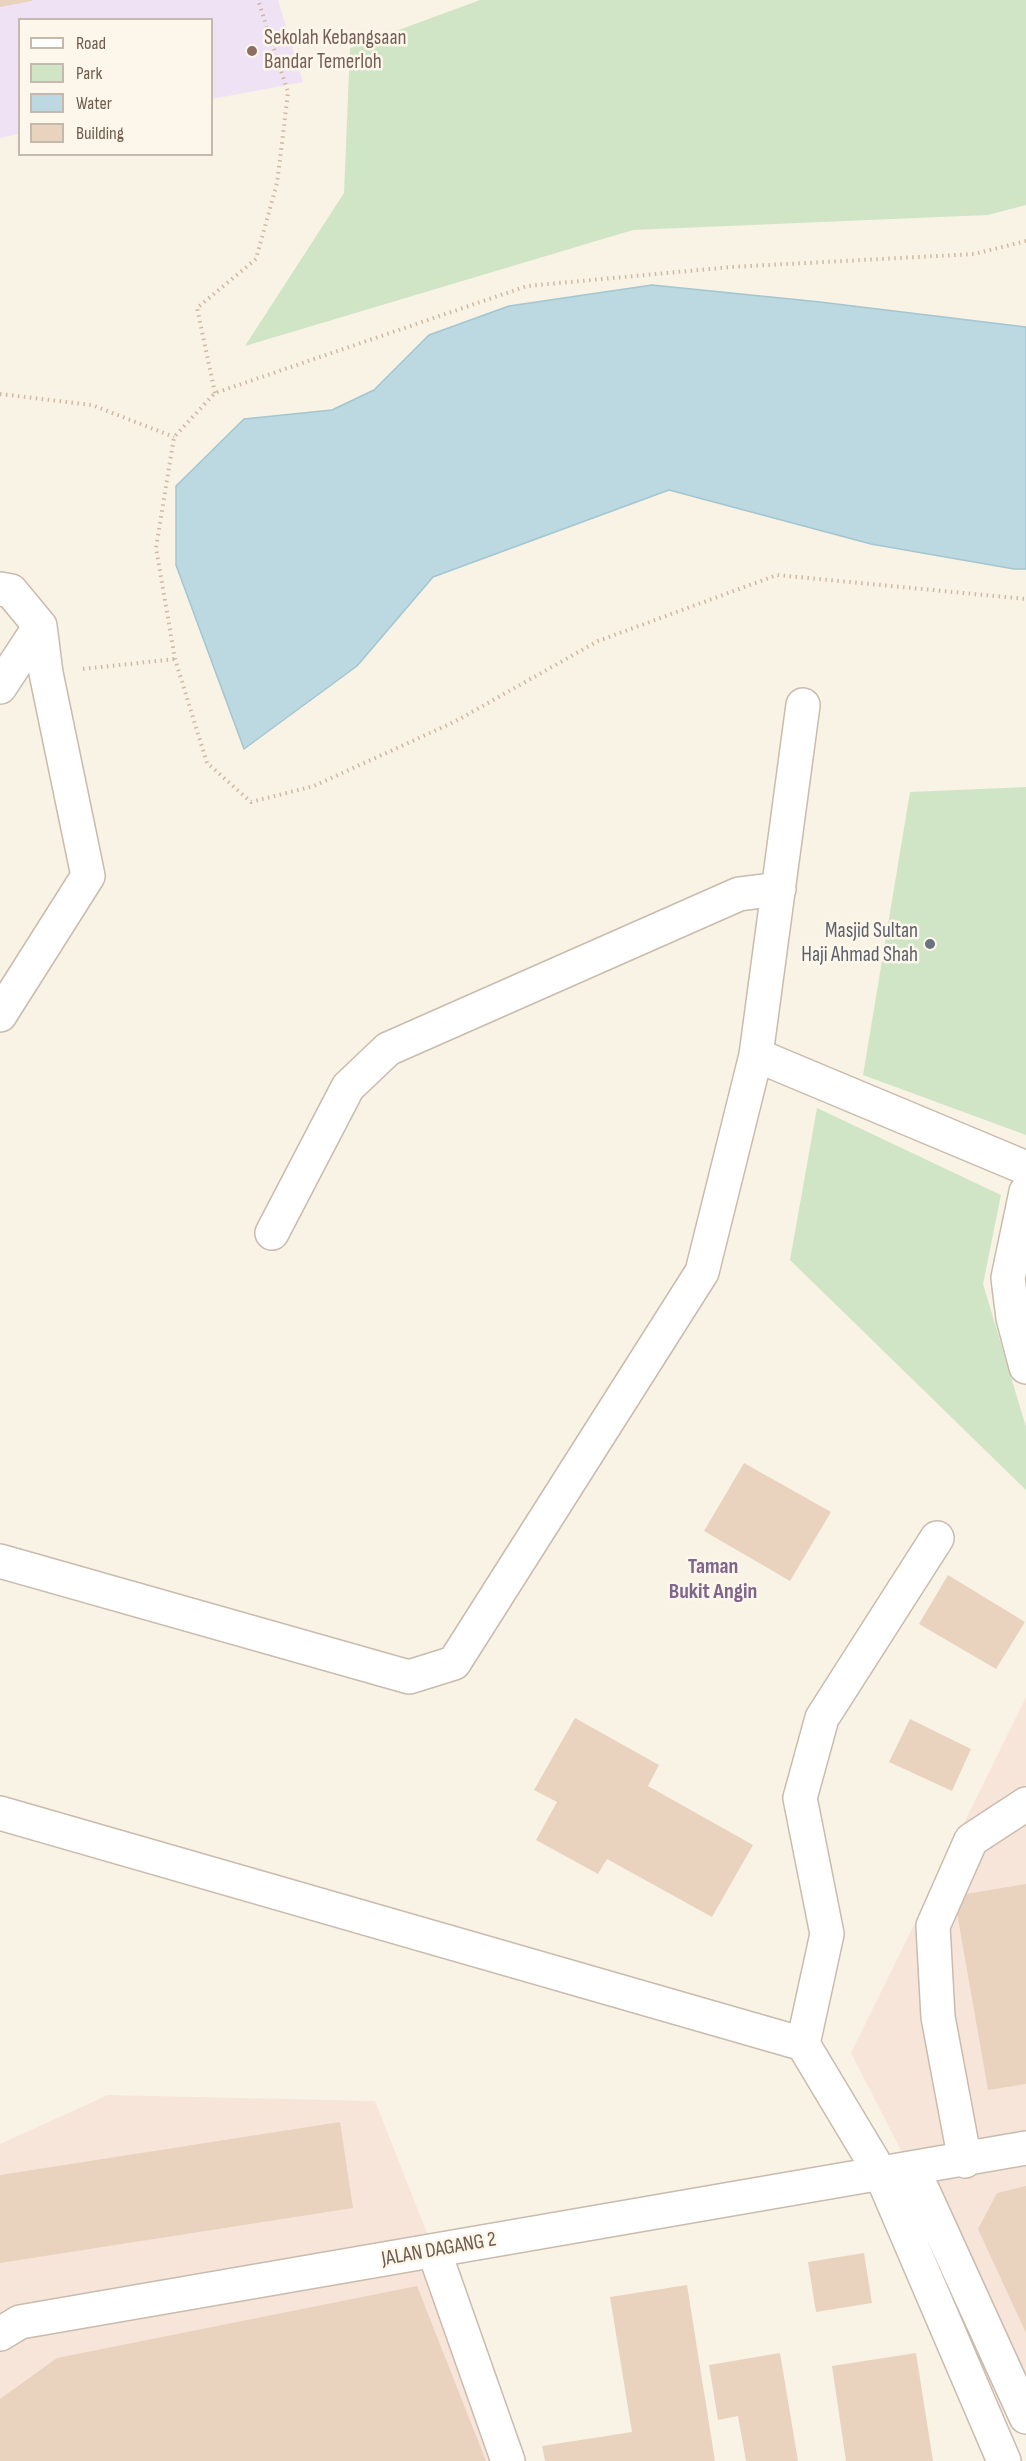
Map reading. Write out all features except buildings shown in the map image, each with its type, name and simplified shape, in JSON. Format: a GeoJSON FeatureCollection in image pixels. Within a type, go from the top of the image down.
{"type":"FeatureCollection","features":[{"type":"Feature","properties":{"kind":"street"},"geometry":{"type":"LineString","coordinates":[[0,589],[11,591],[40,626],[46,673],[88,876],[0,1015]]}},
{"type":"Feature","properties":{"kind":"street"},"geometry":{"type":"LineString","coordinates":[[0,687],[40,626]]}},
{"type":"Feature","properties":{"kind":"street"},"geometry":{"type":"LineString","coordinates":[[0,1561],[409,1677],[454,1663],[702,1272],[756,1055],[803,705]]}},
{"type":"Feature","properties":{"kind":"street"},"geometry":{"type":"LineString","coordinates":[[272,1233],[348,1087],[388,1049],[739,894],[779,889]]}},
{"type":"Feature","properties":{"kind":"street"},"geometry":{"type":"LineString","coordinates":[[756,1055],[1026,1168]]}},
{"type":"Feature","properties":{"kind":"street"},"geometry":{"type":"LineString","coordinates":[[1026,1192],[1008,1278],[1013,1318],[1026,1367]]}},
{"type":"Feature","properties":{"kind":"street"},"geometry":{"type":"LineString","coordinates":[[803,2044],[827,1934],[800,1798],[822,1718],[937,1538]]}},
{"type":"Feature","properties":{"kind":"street"},"geometry":{"type":"LineString","coordinates":[[964,2161],[938,2017],[933,1926],[971,1840],[1026,1804]]}},
{"type":"Feature","properties":{"kind":"street"},"geometry":{"type":"LineString","coordinates":[[0,1813],[803,2044],[881,2174],[1004,2461]]}},
{"type":"Feature","properties":{"kind":"street","name":"JALAN DAGANG 2"},"geometry":{"type":"LineString","coordinates":[[0,2334],[20,2322],[964,2161],[1026,2148]]}},
{"type":"Feature","properties":{"kind":"street"},"geometry":{"type":"LineString","coordinates":[[913,2169],[1026,2417]]}},
{"type":"Feature","properties":{"kind":"street"},"geometry":{"type":"LineString","coordinates":[[434,2251],[508,2461]]}},
{"type":"Feature","properties":{"kind":"path"},"geometry":{"type":"LineString","coordinates":[[215,393],[197,308],[255,259],[277,183],[288,92],[258,0]]}},
{"type":"Feature","properties":{"kind":"path"},"geometry":{"type":"LineString","coordinates":[[1026,242],[974,254],[731,267],[527,286],[215,393],[174,437],[156,548],[175,659],[207,763],[251,802],[314,786],[456,721],[598,641],[777,575],[1026,599]]}},
{"type":"Feature","properties":{"kind":"path"},"geometry":{"type":"LineString","coordinates":[[0,394],[92,405],[174,437]]}},
{"type":"Feature","properties":{"kind":"path"},"geometry":{"type":"LineString","coordinates":[[46,673],[175,659]]}},
{"type":"Feature","properties":{"kind":"shaded area","name":"Sekolah Kebangsaan Bandar Temerloh"},"geometry":{"type":"Polygon","coordinates":[[[0,0],[278,0],[303,82],[213,99],[213,18],[18,18],[18,134],[0,138],[0,0]]]}},
{"type":"Feature","properties":{"kind":"shaded area"},"geometry":{"type":"Polygon","coordinates":[[[1026,1697],[1026,2394],[851,2053],[1026,1697]]]}},
{"type":"Feature","properties":{"kind":"shaded area"},"geometry":{"type":"Polygon","coordinates":[[[108,2095],[375,2101],[517,2461],[0,2461],[0,2144],[108,2095]]]}},
{"type":"Feature","properties":{"kind":"green space"},"geometry":{"type":"Polygon","coordinates":[[[480,0],[1026,0],[1026,205],[988,215],[633,230],[245,346],[344,193],[350,48],[480,0]]]}},
{"type":"Feature","properties":{"kind":"green space"},"geometry":{"type":"Polygon","coordinates":[[[1026,787],[1026,1135],[863,1075],[910,792],[1026,787]]]}},
{"type":"Feature","properties":{"kind":"green space"},"geometry":{"type":"Polygon","coordinates":[[[817,1108],[1001,1195],[983,1284],[1026,1427],[1026,1490],[790,1260],[817,1108]]]}},
{"type":"Feature","properties":{"kind":"water"},"geometry":{"type":"Polygon","coordinates":[[[652,285],[820,302],[1026,327],[1026,569],[1014,569],[871,544],[669,490],[433,577],[357,666],[244,749],[176,565],[176,486],[244,419],[332,410],[374,390],[429,335],[509,306],[652,285]]]}},
{"type":"Feature","properties":{"kind":"place","name":"Sekolah Kebangsaan Bandar Temerloh"},"geometry":{"type":"Point","coordinates":[252,51]}},
{"type":"Feature","properties":{"kind":"place","name":"Masjid Sultan Haji Ahmad Shah"},"geometry":{"type":"Point","coordinates":[930,944]}},
{"type":"Feature","properties":{"kind":"district","name":"Taman Bukit Angin"},"geometry":{"type":"Point","coordinates":[713,1580]}}]}
